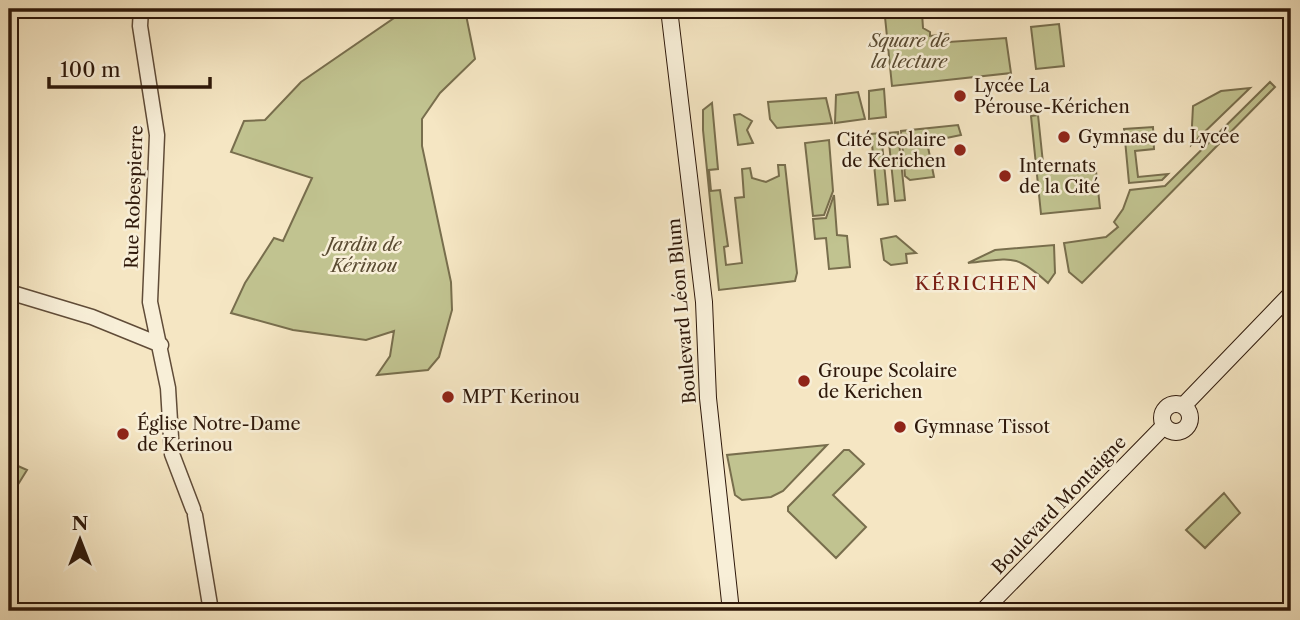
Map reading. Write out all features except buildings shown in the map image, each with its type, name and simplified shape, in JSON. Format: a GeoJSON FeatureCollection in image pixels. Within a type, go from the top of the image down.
{"type":"FeatureCollection","features":[{"type":"Feature","properties":{"kind":"main road","name":"Boulevard Léon Blum"},"geometry":{"type":"LineString","coordinates":[[669,9],[704,302],[708,398],[731,611]]}},
{"type":"Feature","properties":{"kind":"main road","name":"Boulevard Montaigne"},"geometry":{"type":"LineString","coordinates":[[983,611],[1164,426],[1162,416],[1167,407],[1183,406],[1291,294]]}},
{"type":"Feature","properties":{"kind":"street","name":"Rue Robespierre"},"geometry":{"type":"LineString","coordinates":[[141,9],[140,26],[157,135],[150,302],[168,388],[172,454],[194,512],[211,611]]}},
{"type":"Feature","properties":{"kind":"street"},"geometry":{"type":"LineString","coordinates":[[9,292],[92,317],[161,345]]}},
{"type":"Feature","properties":{"kind":"green space","name":"Jardin de Kérinou"},"geometry":{"type":"Polygon","coordinates":[[[399,9],[468,9],[465,10],[475,59],[440,93],[422,119],[422,146],[451,282],[452,310],[439,357],[428,370],[377,375],[390,356],[394,331],[366,340],[293,330],[231,313],[245,283],[274,238],[283,241],[312,178],[231,152],[244,121],[265,120],[301,82],[394,18],[399,9]]]}},
{"type":"Feature","properties":{"kind":"green space","name":"Square de la lecture"},"geometry":{"type":"Polygon","coordinates":[[[922,13],[923,28],[930,32],[930,36],[948,34],[949,42],[1006,38],[1011,73],[892,86],[885,17],[922,13]]]}},
{"type":"Feature","properties":{"kind":"green space"},"geometry":{"type":"Polygon","coordinates":[[[1059,24],[1064,66],[1036,69],[1031,27],[1059,24]]]}},
{"type":"Feature","properties":{"kind":"green space"},"geometry":{"type":"Polygon","coordinates":[[[1270,82],[1275,87],[1082,283],[1069,272],[1064,243],[1106,237],[1118,227],[1114,222],[1123,209],[1130,190],[1165,186],[1270,82]]]}},
{"type":"Feature","properties":{"kind":"green space"},"geometry":{"type":"Polygon","coordinates":[[[1250,88],[1191,145],[1193,106],[1221,91],[1250,88]]]}},
{"type":"Feature","properties":{"kind":"green space"},"geometry":{"type":"Polygon","coordinates":[[[884,89],[886,117],[869,119],[869,91],[884,89]]]}},
{"type":"Feature","properties":{"kind":"green space"},"geometry":{"type":"Polygon","coordinates":[[[858,92],[865,119],[835,123],[836,95],[858,92]]]}},
{"type":"Feature","properties":{"kind":"green space"},"geometry":{"type":"Polygon","coordinates":[[[826,98],[832,123],[777,128],[770,119],[768,102],[826,98]]]}},
{"type":"Feature","properties":{"kind":"green space"},"geometry":{"type":"Polygon","coordinates":[[[712,103],[718,169],[709,170],[711,191],[720,190],[728,246],[724,247],[726,265],[742,263],[735,198],[744,197],[742,169],[750,168],[752,178],[766,182],[779,176],[778,165],[785,165],[797,273],[795,281],[719,290],[703,130],[703,110],[712,103]]]}},
{"type":"Feature","properties":{"kind":"green space"},"geometry":{"type":"Polygon","coordinates":[[[740,114],[752,121],[747,130],[753,143],[738,145],[734,115],[740,114]]]}},
{"type":"Feature","properties":{"kind":"green space"},"geometry":{"type":"Polygon","coordinates":[[[1038,115],[1043,163],[1095,162],[1100,208],[1041,214],[1031,116],[1038,115]]]}},
{"type":"Feature","properties":{"kind":"green space"},"geometry":{"type":"Polygon","coordinates":[[[958,125],[961,135],[927,142],[934,177],[910,180],[905,176],[901,131],[958,125]]]}},
{"type":"Feature","properties":{"kind":"green space"},"geometry":{"type":"Polygon","coordinates":[[[1153,127],[1154,149],[1135,151],[1138,177],[1168,174],[1162,180],[1129,183],[1124,129],[1153,127]]]}},
{"type":"Feature","properties":{"kind":"green space"},"geometry":{"type":"Polygon","coordinates":[[[898,132],[905,200],[895,201],[888,133],[898,132]]]}},
{"type":"Feature","properties":{"kind":"green space"},"geometry":{"type":"Polygon","coordinates":[[[881,133],[888,204],[878,205],[871,134],[881,133]]]}},
{"type":"Feature","properties":{"kind":"green space"},"geometry":{"type":"Polygon","coordinates":[[[829,140],[833,191],[824,215],[813,216],[805,143],[829,140]]]}},
{"type":"Feature","properties":{"kind":"green space"},"geometry":{"type":"Polygon","coordinates":[[[834,195],[837,235],[847,236],[850,267],[829,269],[826,238],[815,239],[813,219],[826,218],[834,195]]]}},
{"type":"Feature","properties":{"kind":"green space"},"geometry":{"type":"Polygon","coordinates":[[[896,236],[916,253],[906,254],[907,263],[891,265],[884,260],[881,239],[896,236]]]}},
{"type":"Feature","properties":{"kind":"green space"},"geometry":{"type":"Polygon","coordinates":[[[1054,245],[1055,273],[1048,283],[1027,266],[1011,260],[968,263],[995,250],[1054,245]]]}},
{"type":"Feature","properties":{"kind":"green space"},"geometry":{"type":"Polygon","coordinates":[[[827,445],[783,491],[771,497],[742,500],[735,495],[727,455],[827,445]]]}},
{"type":"Feature","properties":{"kind":"green space"},"geometry":{"type":"Polygon","coordinates":[[[844,450],[849,450],[864,464],[833,495],[866,527],[836,558],[788,511],[788,507],[844,450]]]}},
{"type":"Feature","properties":{"kind":"green space"},"geometry":{"type":"Polygon","coordinates":[[[9,462],[27,470],[9,499],[9,462]]]}},
{"type":"Feature","properties":{"kind":"green space"},"geometry":{"type":"Polygon","coordinates":[[[1224,493],[1240,513],[1205,548],[1186,530],[1224,493]]]}},
{"type":"Feature","properties":{"kind":"place","name":"Lycée La Pérouse-Kérichen"},"geometry":{"type":"Point","coordinates":[960,96]}},
{"type":"Feature","properties":{"kind":"place","name":"Gymnase du Lycée"},"geometry":{"type":"Point","coordinates":[1064,137]}},
{"type":"Feature","properties":{"kind":"place","name":"Cité Scolaire de Kerichen"},"geometry":{"type":"Point","coordinates":[960,150]}},
{"type":"Feature","properties":{"kind":"place","name":"Internats de la Cité"},"geometry":{"type":"Point","coordinates":[1005,176]}},
{"type":"Feature","properties":{"kind":"place","name":"Groupe Scolaire de Kerichen"},"geometry":{"type":"Point","coordinates":[804,381]}},
{"type":"Feature","properties":{"kind":"place","name":"MPT Kerinou"},"geometry":{"type":"Point","coordinates":[448,397]}},
{"type":"Feature","properties":{"kind":"place","name":"Gymnase Tissot"},"geometry":{"type":"Point","coordinates":[900,427]}},
{"type":"Feature","properties":{"kind":"place","name":"Église Notre-Dame de Kerinou"},"geometry":{"type":"Point","coordinates":[123,434]}},
{"type":"Feature","properties":{"kind":"district","name":"KÉRICHEN"},"geometry":{"type":"Point","coordinates":[977,283]}}]}
